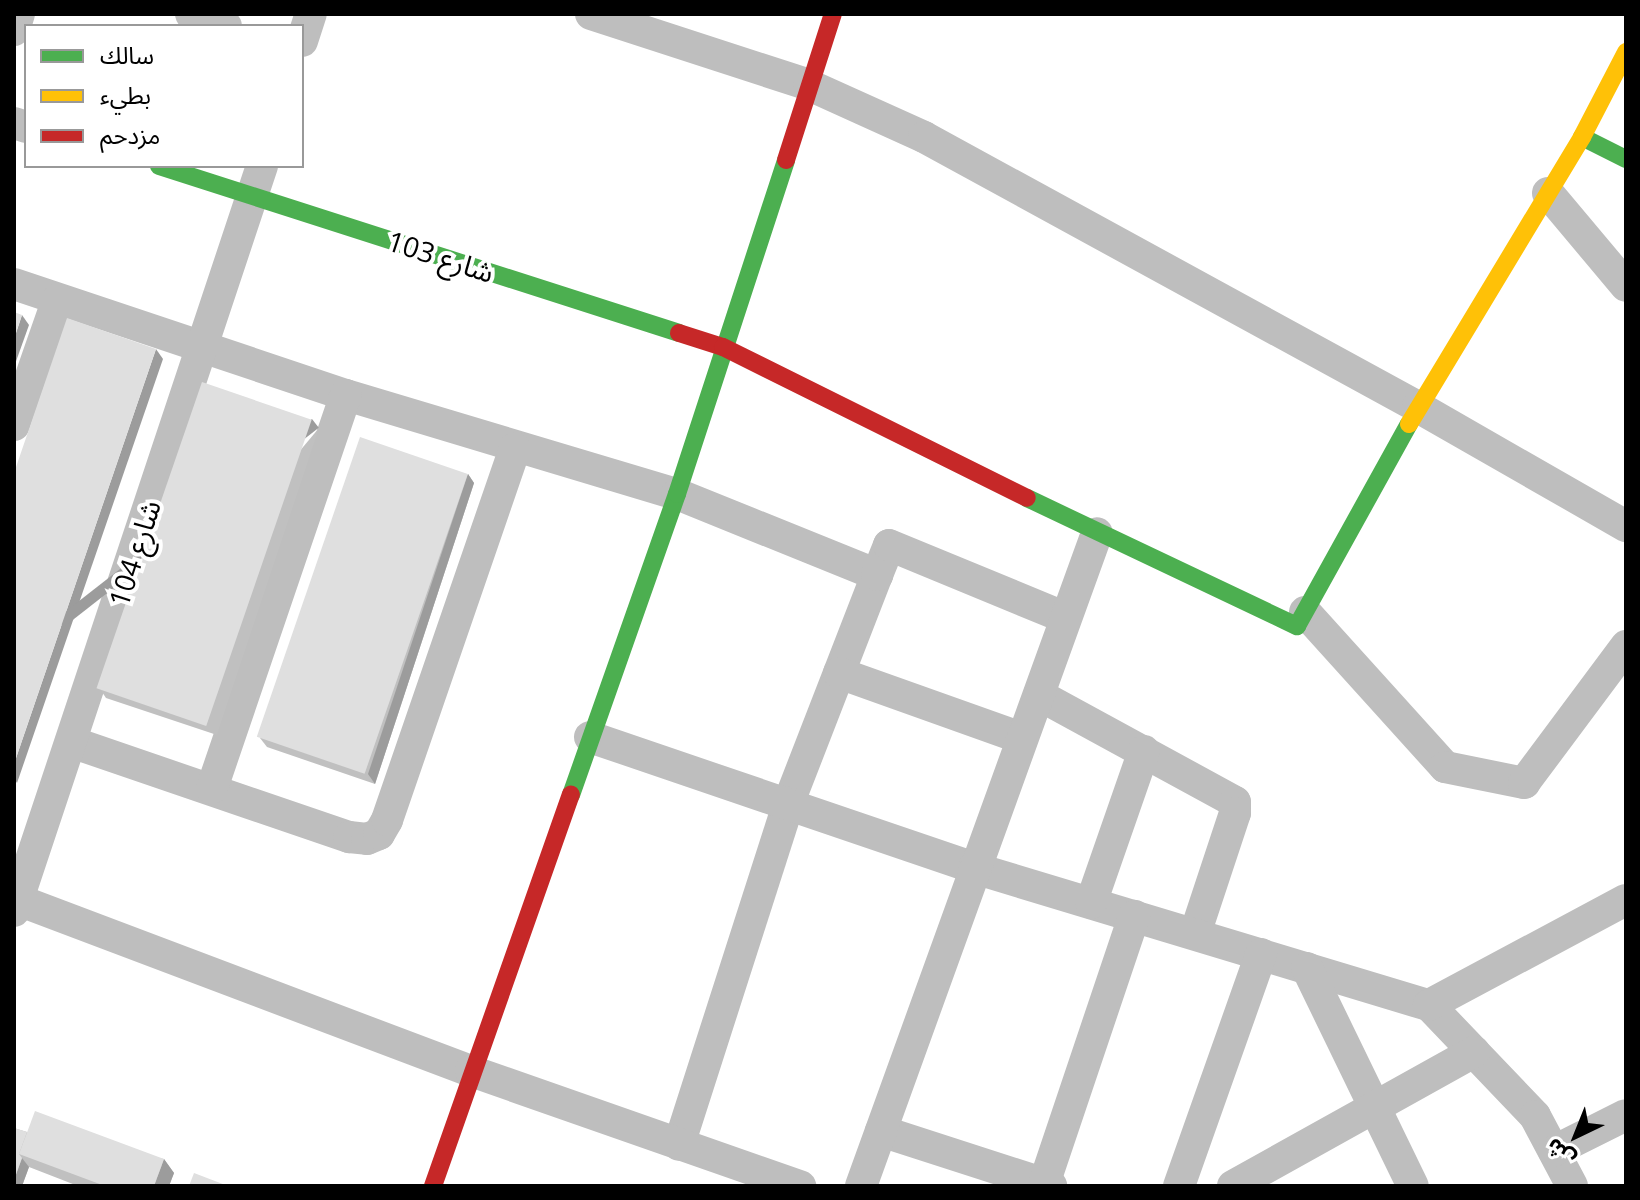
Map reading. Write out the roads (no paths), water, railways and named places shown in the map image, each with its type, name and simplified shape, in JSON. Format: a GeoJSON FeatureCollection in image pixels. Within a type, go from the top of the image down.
{"type":"FeatureCollection","features":[{"type":"Feature","properties":{"kind":"street"},"geometry":{"type":"LineString","coordinates":[[14,30],[19,14]]}},
{"type":"Feature","properties":{"kind":"street"},"geometry":{"type":"LineString","coordinates":[[191,14],[220,24]]}},
{"type":"Feature","properties":{"kind":"street"},"geometry":{"type":"LineString","coordinates":[[304,35],[311,14]]}},
{"type":"Feature","properties":{"kind":"street"},"geometry":{"type":"LineString","coordinates":[[591,14],[809,85],[924,137],[1418,407],[1626,526]]}},
{"type":"Feature","properties":{"kind":"street"},"geometry":{"type":"LineString","coordinates":[[433,1186],[471,1071],[677,494],[833,14]]}},
{"type":"Feature","properties":{"kind":"street"},"geometry":{"type":"LineString","coordinates":[[1626,52],[1582,137],[1418,407],[1305,612],[1445,767],[1524,783],[1626,646]]}},
{"type":"Feature","properties":{"kind":"street"},"geometry":{"type":"LineString","coordinates":[[1582,137],[1626,159]]}},
{"type":"Feature","properties":{"kind":"street","name":"شارع 103"},"geometry":{"type":"LineString","coordinates":[[173,168],[258,180],[723,347],[1097,533],[1297,626],[1305,612]]}},
{"type":"Feature","properties":{"kind":"street","name":"شارع 104"},"geometry":{"type":"LineString","coordinates":[[16,906],[26,832],[71,742],[258,180]]}},
{"type":"Feature","properties":{"kind":"street"},"geometry":{"type":"LineString","coordinates":[[1548,193],[1626,286]]}},
{"type":"Feature","properties":{"kind":"street"},"geometry":{"type":"LineString","coordinates":[[14,284],[346,395],[677,494],[877,575]]}},
{"type":"Feature","properties":{"kind":"street"},"geometry":{"type":"LineString","coordinates":[[14,425],[58,299]]}},
{"type":"Feature","properties":{"kind":"street"},"geometry":{"type":"LineString","coordinates":[[212,788],[346,395]]}},
{"type":"Feature","properties":{"kind":"street"},"geometry":{"type":"LineString","coordinates":[[71,742],[349,837],[367,839],[379,834],[387,820],[515,448]]}},
{"type":"Feature","properties":{"kind":"street"},"geometry":{"type":"LineString","coordinates":[[861,1186],[1097,533]]}},
{"type":"Feature","properties":{"kind":"street"},"geometry":{"type":"LineString","coordinates":[[679,1145],[789,802],[889,545],[1066,618]]}},
{"type":"Feature","properties":{"kind":"street"},"geometry":{"type":"LineString","coordinates":[[839,673],[1022,738]]}},
{"type":"Feature","properties":{"kind":"street"},"geometry":{"type":"LineString","coordinates":[[1039,695],[1231,797],[1236,808],[1195,934]]}},
{"type":"Feature","properties":{"kind":"street"},"geometry":{"type":"LineString","coordinates":[[590,737],[789,802],[974,868],[1429,1005],[1535,1116],[1572,1186]]}},
{"type":"Feature","properties":{"kind":"street"},"geometry":{"type":"LineString","coordinates":[[1091,903],[1144,751]]}},
{"type":"Feature","properties":{"kind":"street"},"geometry":{"type":"LineString","coordinates":[[1429,1005],[1626,900]]}},
{"type":"Feature","properties":{"kind":"street"},"geometry":{"type":"LineString","coordinates":[[16,906],[800,1186]]}},
{"type":"Feature","properties":{"kind":"street"},"geometry":{"type":"LineString","coordinates":[[881,1131],[1047,1185],[1134,916]]}},
{"type":"Feature","properties":{"kind":"street"},"geometry":{"type":"LineString","coordinates":[[1179,1186],[1261,954]]}},
{"type":"Feature","properties":{"kind":"street"},"geometry":{"type":"LineString","coordinates":[[1307,968],[1413,1186]]}},
{"type":"Feature","properties":{"kind":"street"},"geometry":{"type":"LineString","coordinates":[[1238,1185],[1474,1052]]}},
{"type":"Feature","properties":{"kind":"street"},"geometry":{"type":"LineString","coordinates":[[1554,1151],[1626,1115]]}}]}
